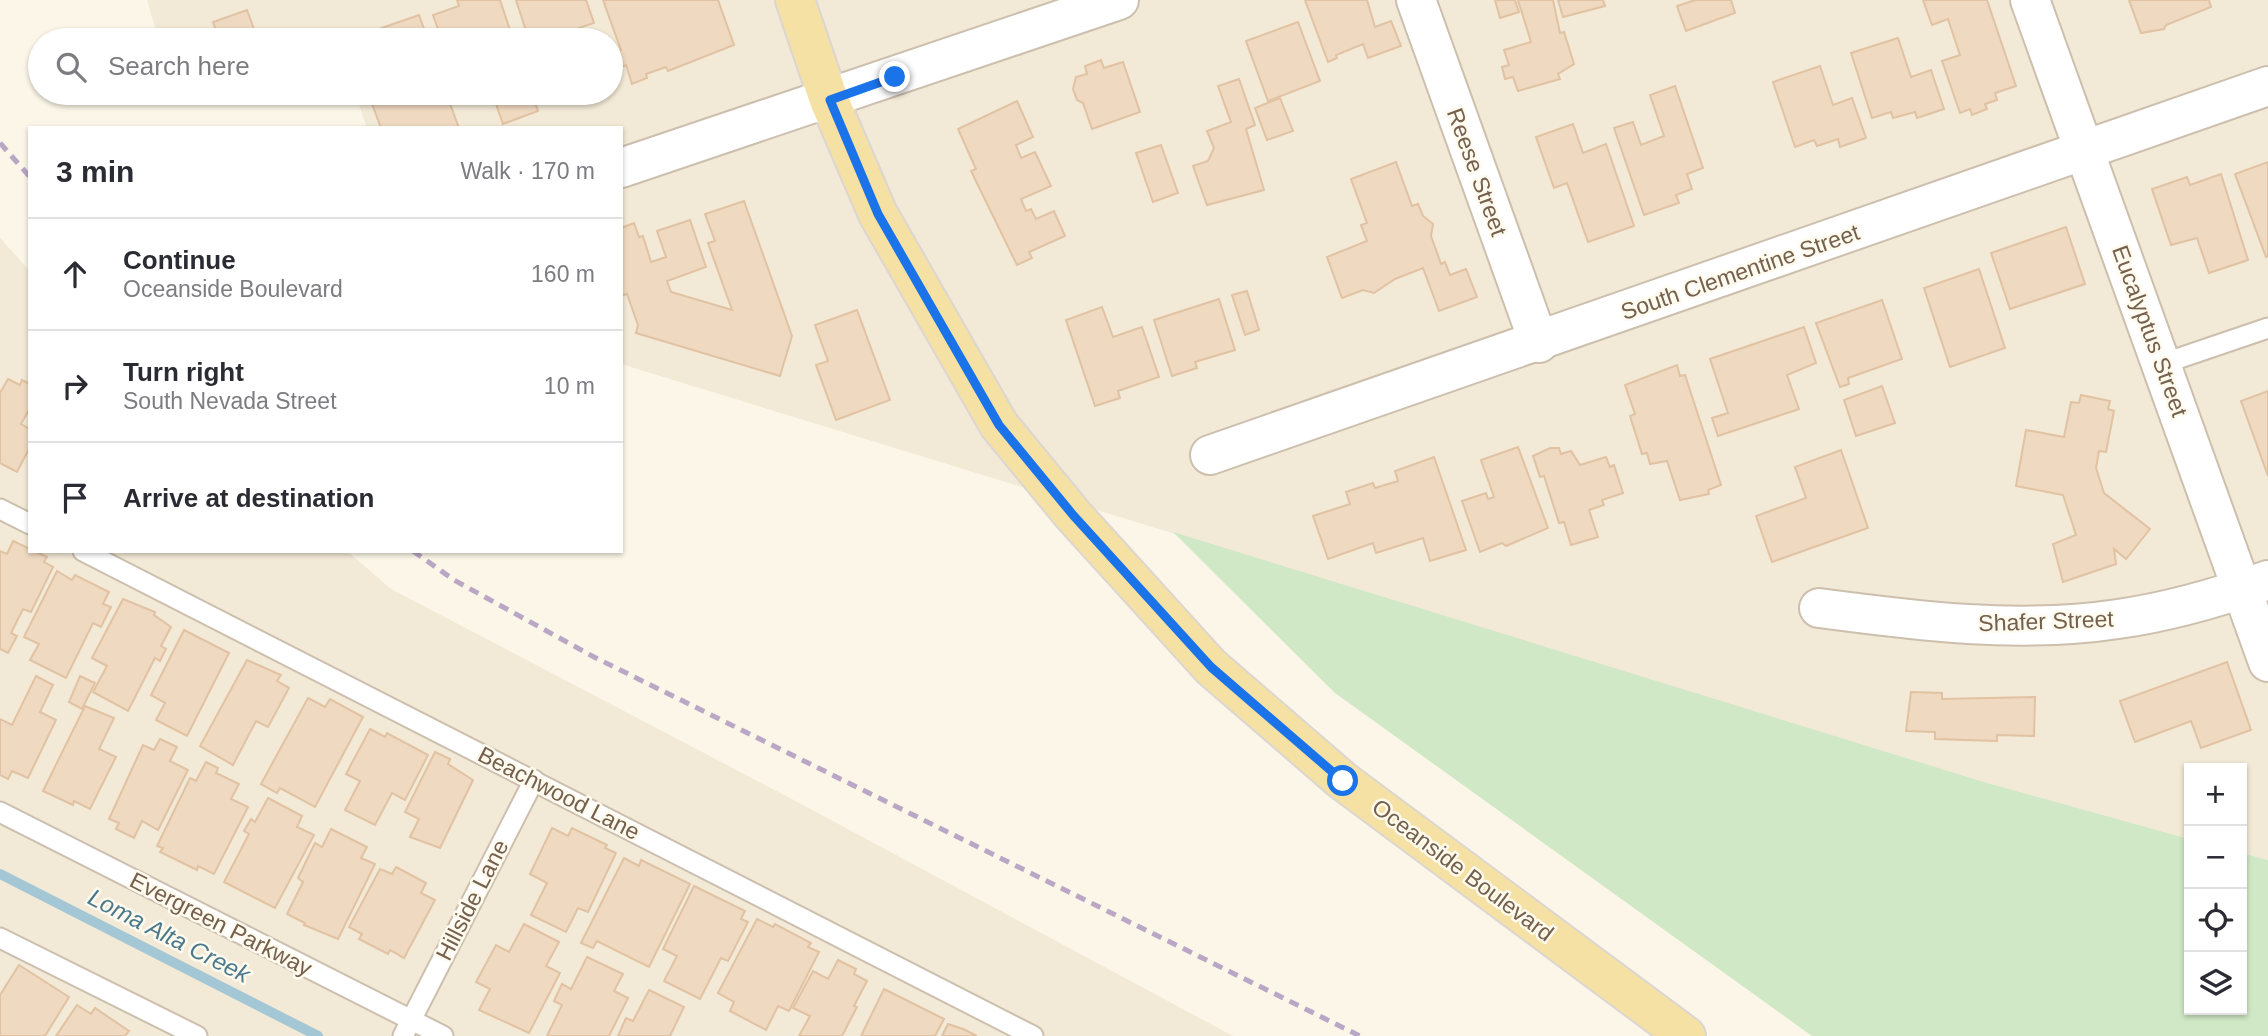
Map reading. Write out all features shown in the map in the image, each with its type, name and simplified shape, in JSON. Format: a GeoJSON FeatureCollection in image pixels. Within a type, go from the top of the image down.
{"type":"FeatureCollection","features":[{"type":"Feature","properties":{"kind":"main road","name":"Oceanside Boulevard"},"geometry":{"type":"LineString","coordinates":[[795,0],[830,100],[878,214],[999,425],[1073,515],[1211,667],[1343,781],[1686,1036]]}},
{"type":"Feature","properties":{"kind":"street"},"geometry":{"type":"LineString","coordinates":[[623,167],[830,100],[1119,0]]}},
{"type":"Feature","properties":{"kind":"street","name":"Reese Street"},"geometry":{"type":"LineString","coordinates":[[1416,0],[1539,343]]}},
{"type":"Feature","properties":{"kind":"street","name":"Eucalyptus Street"},"geometry":{"type":"LineString","coordinates":[[2030,0],[2162,364],[2255,584],[2268,662]]}},
{"type":"Feature","properties":{"kind":"street","name":"South Clementine Street"},"geometry":{"type":"LineString","coordinates":[[1210,455],[1539,343],[2268,86]]}},
{"type":"Feature","properties":{"kind":"street","name":"Shafer Street"},"geometry":{"type":"LineString","coordinates":[[1819,608],[1927,621],[1996,625],[2067,624],[2117,620],[2255,584]]}},
{"type":"Feature","properties":{"kind":"lane"},"geometry":{"type":"LineString","coordinates":[[2162,364],[2268,328]]}},
{"type":"Feature","properties":{"kind":"lane"},"geometry":{"type":"LineString","coordinates":[[0,509],[28,523]]}},
{"type":"Feature","properties":{"kind":"lane","name":"Beachwood Lane"},"geometry":{"type":"LineString","coordinates":[[87,553],[1033,1036]]}},
{"type":"Feature","properties":{"kind":"lane","name":"Hillside Lane"},"geometry":{"type":"LineString","coordinates":[[407,1028],[534,780]]}},
{"type":"Feature","properties":{"kind":"lane","name":"Evergreen Parkway"},"geometry":{"type":"LineString","coordinates":[[0,812],[407,1028],[443,1036]]}},
{"type":"Feature","properties":{"kind":"lane"},"geometry":{"type":"LineString","coordinates":[[0,938],[197,1036]]}},
{"type":"Feature","properties":{"kind":"shaded area"},"geometry":{"type":"Polygon","coordinates":[[[147,0],[2268,0],[2268,860],[2247,854],[2247,763],[2184,763],[2184,838],[1984,782],[623,365],[623,126],[366,126],[359,105],[623,105],[623,28],[155,28],[147,0]]]}},
{"type":"Feature","properties":{"kind":"shaded area"},"geometry":{"type":"Polygon","coordinates":[[[0,238],[28,269],[28,553],[349,553],[391,589],[788,797],[1233,1036],[0,1036],[0,238]]]}},
{"type":"Feature","properties":{"kind":"green space"},"geometry":{"type":"Polygon","coordinates":[[[1173,532],[1984,782],[2184,838],[2184,1015],[2247,1015],[2247,854],[2268,860],[2268,1036],[1812,1036],[1335,693],[1173,532]]]}},
{"type":"Feature","properties":{"kind":"building"},"geometry":{"type":"Polygon","coordinates":[[[457,0],[500,0],[509,28],[438,28],[433,15],[459,6],[457,0]]]}},
{"type":"Feature","properties":{"kind":"building"},"geometry":{"type":"Polygon","coordinates":[[[516,0],[586,0],[594,23],[579,28],[525,28],[516,0]]]}},
{"type":"Feature","properties":{"kind":"building"},"geometry":{"type":"Polygon","coordinates":[[[603,0],[718,0],[734,45],[668,71],[666,67],[646,74],[647,78],[632,84],[626,65],[623,66],[623,28],[613,28],[603,0]]]}},
{"type":"Feature","properties":{"kind":"building"},"geometry":{"type":"Polygon","coordinates":[[[1305,0],[1367,0],[1375,27],[1391,21],[1401,46],[1368,58],[1363,44],[1336,55],[1337,58],[1328,62],[1305,0]]]}},
{"type":"Feature","properties":{"kind":"building"},"geometry":{"type":"Polygon","coordinates":[[[1495,0],[1515,0],[1519,12],[1500,18],[1495,0]]]}},
{"type":"Feature","properties":{"kind":"building"},"geometry":{"type":"Polygon","coordinates":[[[1518,0],[1553,0],[1560,33],[1564,32],[1574,64],[1558,74],[1560,79],[1518,91],[1513,77],[1505,79],[1502,67],[1509,65],[1504,50],[1531,42],[1518,0]]]}},
{"type":"Feature","properties":{"kind":"building"},"geometry":{"type":"Polygon","coordinates":[[[1558,0],[1603,0],[1605,6],[1563,17],[1558,0]]]}},
{"type":"Feature","properties":{"kind":"building"},"geometry":{"type":"Polygon","coordinates":[[[1695,0],[1731,0],[1735,13],[1686,31],[1677,6],[1695,0]]]}},
{"type":"Feature","properties":{"kind":"building"},"geometry":{"type":"Polygon","coordinates":[[[1923,0],[1987,0],[2016,86],[1995,93],[1997,100],[1985,104],[1987,109],[1972,115],[1970,109],[1960,113],[1942,61],[1960,55],[1948,19],[1932,25],[1923,0]]]}},
{"type":"Feature","properties":{"kind":"building"},"geometry":{"type":"Polygon","coordinates":[[[2129,0],[2209,0],[2211,7],[2166,25],[2164,29],[2141,33],[2129,0]]]}},
{"type":"Feature","properties":{"kind":"building"},"geometry":{"type":"Polygon","coordinates":[[[247,10],[254,28],[215,28],[213,22],[247,10]]]}},
{"type":"Feature","properties":{"kind":"building"},"geometry":{"type":"Polygon","coordinates":[[[419,15],[424,28],[382,28],[419,15]]]}},
{"type":"Feature","properties":{"kind":"building"},"geometry":{"type":"Polygon","coordinates":[[[1298,22],[1320,81],[1268,101],[1246,41],[1298,22]]]}},
{"type":"Feature","properties":{"kind":"building"},"geometry":{"type":"Polygon","coordinates":[[[1898,38],[1911,77],[1931,70],[1944,109],[1917,118],[1915,112],[1893,118],[1891,112],[1872,118],[1851,53],[1898,38]]]}},
{"type":"Feature","properties":{"kind":"building"},"geometry":{"type":"Polygon","coordinates":[[[1101,60],[1104,68],[1123,62],[1140,112],[1092,129],[1083,103],[1077,100],[1073,89],[1076,77],[1087,74],[1085,66],[1101,60]]]}},
{"type":"Feature","properties":{"kind":"building"},"geometry":{"type":"Polygon","coordinates":[[[1820,66],[1833,105],[1852,98],[1866,138],[1840,147],[1838,139],[1817,146],[1814,140],[1795,147],[1773,82],[1820,66]]]}},
{"type":"Feature","properties":{"kind":"building"},"geometry":{"type":"Polygon","coordinates":[[[1239,79],[1255,125],[1246,129],[1264,190],[1207,205],[1193,166],[1208,161],[1214,148],[1207,131],[1231,122],[1218,86],[1239,79]]]}},
{"type":"Feature","properties":{"kind":"building"},"geometry":{"type":"Polygon","coordinates":[[[1675,86],[1703,168],[1687,174],[1692,189],[1676,195],[1679,203],[1644,215],[1614,128],[1633,122],[1641,145],[1664,136],[1650,95],[1675,86]]]}},
{"type":"Feature","properties":{"kind":"building"},"geometry":{"type":"Polygon","coordinates":[[[1280,98],[1293,131],[1267,140],[1255,108],[1280,98]]]}},
{"type":"Feature","properties":{"kind":"building"},"geometry":{"type":"Polygon","coordinates":[[[1017,101],[1033,137],[1016,145],[1021,158],[1035,152],[1051,186],[1021,199],[1026,211],[1031,209],[1036,219],[1054,211],[1065,236],[1029,252],[1032,258],[1017,265],[971,171],[976,169],[958,129],[1017,101]]]}},
{"type":"Feature","properties":{"kind":"building"},"geometry":{"type":"Polygon","coordinates":[[[372,105],[450,105],[458,126],[380,126],[372,105]]]}},
{"type":"Feature","properties":{"kind":"building"},"geometry":{"type":"Polygon","coordinates":[[[496,105],[536,105],[538,111],[503,124],[496,105]]]}},
{"type":"Feature","properties":{"kind":"building"},"geometry":{"type":"Polygon","coordinates":[[[1573,124],[1583,153],[1606,144],[1634,226],[1588,242],[1567,183],[1554,188],[1536,137],[1573,124]]]}},
{"type":"Feature","properties":{"kind":"building"},"geometry":{"type":"Polygon","coordinates":[[[1161,145],[1178,193],[1153,202],[1136,153],[1161,145]]]}},
{"type":"Feature","properties":{"kind":"building"},"geometry":{"type":"Polygon","coordinates":[[[1396,162],[1412,206],[1418,204],[1423,216],[1433,224],[1431,236],[1441,264],[1445,262],[1450,275],[1466,269],[1477,297],[1439,311],[1423,268],[1395,279],[1374,293],[1363,290],[1342,298],[1327,257],[1367,241],[1361,225],[1367,223],[1351,179],[1396,162]]]}},
{"type":"Feature","properties":{"kind":"building"},"geometry":{"type":"Polygon","coordinates":[[[2268,162],[2268,256],[2266,257],[2235,174],[2268,162]]]}},
{"type":"Feature","properties":{"kind":"building"},"geometry":{"type":"Polygon","coordinates":[[[2221,174],[2248,260],[2209,273],[2197,238],[2171,245],[2152,189],[2187,177],[2190,185],[2221,174]]]}},
{"type":"Feature","properties":{"kind":"building"},"geometry":{"type":"Polygon","coordinates":[[[744,201],[792,336],[780,376],[636,333],[638,325],[627,294],[623,295],[623,227],[634,223],[639,237],[643,236],[651,262],[666,257],[657,231],[690,220],[706,267],[667,281],[671,292],[732,310],[708,243],[715,241],[705,214],[744,201]]]}},
{"type":"Feature","properties":{"kind":"building"},"geometry":{"type":"Polygon","coordinates":[[[2066,227],[2085,284],[2010,309],[1991,253],[2066,227]]]}},
{"type":"Feature","properties":{"kind":"building"},"geometry":{"type":"Polygon","coordinates":[[[1979,269],[2005,348],[1950,367],[1924,288],[1979,269]]]}},
{"type":"Feature","properties":{"kind":"building"},"geometry":{"type":"Polygon","coordinates":[[[1247,291],[1259,330],[1245,335],[1232,295],[1247,291]]]}},
{"type":"Feature","properties":{"kind":"building"},"geometry":{"type":"Polygon","coordinates":[[[1219,299],[1235,350],[1195,362],[1197,368],[1172,376],[1154,320],[1219,299]]]}},
{"type":"Feature","properties":{"kind":"building"},"geometry":{"type":"Polygon","coordinates":[[[1882,300],[1902,359],[1848,378],[1849,384],[1840,387],[1816,323],[1882,300]]]}},
{"type":"Feature","properties":{"kind":"building"},"geometry":{"type":"Polygon","coordinates":[[[1102,307],[1113,337],[1142,327],[1159,377],[1118,391],[1120,398],[1095,406],[1066,320],[1102,307]]]}},
{"type":"Feature","properties":{"kind":"building"},"geometry":{"type":"Polygon","coordinates":[[[857,310],[890,400],[836,420],[816,365],[828,361],[815,325],[857,310]]]}},
{"type":"Feature","properties":{"kind":"building"},"geometry":{"type":"Polygon","coordinates":[[[1804,327],[1816,363],[1787,375],[1799,409],[1718,436],[1712,418],[1728,413],[1710,359],[1804,327]]]}},
{"type":"Feature","properties":{"kind":"building"},"geometry":{"type":"Polygon","coordinates":[[[1677,365],[1680,376],[1685,375],[1721,485],[1708,490],[1709,494],[1680,500],[1667,461],[1650,464],[1647,453],[1642,454],[1630,416],[1635,414],[1625,385],[1677,365]]]}},
{"type":"Feature","properties":{"kind":"building"},"geometry":{"type":"Polygon","coordinates":[[[8,379],[20,385],[22,380],[28,383],[28,412],[21,424],[28,428],[28,451],[17,472],[0,463],[0,393],[8,379]]]}},
{"type":"Feature","properties":{"kind":"building"},"geometry":{"type":"Polygon","coordinates":[[[1882,386],[1895,423],[1856,436],[1844,400],[1882,386]]]}},
{"type":"Feature","properties":{"kind":"building"},"geometry":{"type":"Polygon","coordinates":[[[2268,391],[2268,476],[2241,401],[2268,391]]]}},
{"type":"Feature","properties":{"kind":"building"},"geometry":{"type":"Polygon","coordinates":[[[2081,395],[2110,401],[2108,409],[2114,411],[2106,452],[2099,451],[2096,468],[2104,493],[2150,529],[2126,559],[2114,549],[2116,564],[2063,582],[2053,544],[2076,535],[2063,495],[2016,486],[2026,430],[2064,437],[2071,402],[2079,403],[2081,395]]]}},
{"type":"Feature","properties":{"kind":"building"},"geometry":{"type":"Polygon","coordinates":[[[1518,447],[1548,528],[1506,546],[1502,543],[1480,552],[1462,501],[1486,493],[1488,499],[1494,497],[1481,460],[1518,447]]]}},
{"type":"Feature","properties":{"kind":"building"},"geometry":{"type":"Polygon","coordinates":[[[1550,448],[1559,448],[1561,454],[1571,451],[1580,465],[1606,457],[1610,467],[1614,465],[1623,493],[1602,500],[1604,505],[1589,510],[1598,537],[1571,545],[1564,522],[1559,523],[1544,476],[1540,477],[1533,456],[1550,448]]]}},
{"type":"Feature","properties":{"kind":"building"},"geometry":{"type":"Polygon","coordinates":[[[1841,450],[1868,528],[1772,562],[1756,516],[1806,498],[1795,467],[1841,450]]]}},
{"type":"Feature","properties":{"kind":"building"},"geometry":{"type":"Polygon","coordinates":[[[1434,457],[1466,550],[1430,561],[1423,538],[1376,553],[1373,543],[1328,559],[1313,516],[1350,504],[1346,492],[1373,483],[1375,488],[1398,481],[1395,471],[1434,457]]]}},
{"type":"Feature","properties":{"kind":"building"},"geometry":{"type":"Polygon","coordinates":[[[13,541],[28,548],[28,553],[38,553],[47,557],[44,562],[53,567],[31,612],[23,609],[11,633],[17,636],[8,653],[0,649],[0,551],[7,554],[13,541]]]}},
{"type":"Feature","properties":{"kind":"building"},"geometry":{"type":"Polygon","coordinates":[[[57,571],[72,580],[75,575],[109,592],[103,604],[111,607],[101,627],[93,623],[66,678],[30,660],[39,644],[24,637],[57,571]]]}},
{"type":"Feature","properties":{"kind":"building"},"geometry":{"type":"Polygon","coordinates":[[[123,599],[155,612],[154,615],[171,627],[161,646],[166,649],[160,661],[155,658],[128,711],[93,692],[107,666],[92,658],[123,599]]]}},
{"type":"Feature","properties":{"kind":"building"},"geometry":{"type":"Polygon","coordinates":[[[184,630],[229,653],[187,736],[156,720],[165,703],[151,695],[184,630]]]}},
{"type":"Feature","properties":{"kind":"building"},"geometry":{"type":"Polygon","coordinates":[[[247,660],[281,675],[277,681],[289,688],[268,727],[256,721],[233,765],[200,746],[247,660]]]}},
{"type":"Feature","properties":{"kind":"building"},"geometry":{"type":"Polygon","coordinates":[[[2227,662],[2251,730],[2201,748],[2191,721],[2135,742],[2120,701],[2227,662]]]}},
{"type":"Feature","properties":{"kind":"building"},"geometry":{"type":"Polygon","coordinates":[[[36,676],[53,685],[40,712],[56,720],[28,778],[12,771],[8,779],[0,775],[0,719],[12,725],[36,676]]]}},
{"type":"Feature","properties":{"kind":"building"},"geometry":{"type":"Polygon","coordinates":[[[80,676],[95,683],[82,709],[69,702],[80,676]]]}},
{"type":"Feature","properties":{"kind":"building"},"geometry":{"type":"Polygon","coordinates":[[[1911,692],[1942,693],[1942,699],[2035,697],[2034,736],[1997,735],[1997,741],[1935,739],[1935,732],[1906,731],[1911,692]]]}},
{"type":"Feature","properties":{"kind":"building"},"geometry":{"type":"Polygon","coordinates":[[[308,698],[325,707],[330,699],[363,717],[315,807],[280,788],[277,793],[261,784],[308,698]]]}},
{"type":"Feature","properties":{"kind":"building"},"geometry":{"type":"Polygon","coordinates":[[[85,706],[114,718],[99,749],[116,757],[90,809],[74,801],[73,805],[43,791],[85,706]]]}},
{"type":"Feature","properties":{"kind":"building"},"geometry":{"type":"Polygon","coordinates":[[[370,729],[385,737],[387,733],[428,755],[405,800],[392,793],[375,825],[345,810],[360,781],[346,774],[370,729]]]}},
{"type":"Feature","properties":{"kind":"building"},"geometry":{"type":"Polygon","coordinates":[[[160,739],[177,747],[170,761],[188,770],[158,830],[142,821],[134,838],[116,829],[119,823],[109,819],[143,745],[154,750],[160,739]]]}},
{"type":"Feature","properties":{"kind":"building"},"geometry":{"type":"Polygon","coordinates":[[[435,752],[450,759],[448,764],[473,780],[440,848],[410,837],[419,819],[405,812],[435,752]]]}},
{"type":"Feature","properties":{"kind":"building"},"geometry":{"type":"Polygon","coordinates":[[[206,762],[218,768],[216,773],[239,784],[231,799],[248,807],[214,874],[198,866],[197,870],[160,852],[163,848],[157,846],[190,778],[196,781],[206,762]]]}},
{"type":"Feature","properties":{"kind":"building"},"geometry":{"type":"Polygon","coordinates":[[[268,798],[302,816],[297,827],[314,835],[275,908],[224,882],[249,834],[244,831],[251,819],[255,822],[268,798]]]}},
{"type":"Feature","properties":{"kind":"building"},"geometry":{"type":"Polygon","coordinates":[[[552,828],[568,836],[572,828],[607,845],[605,848],[616,853],[588,912],[578,908],[566,932],[531,915],[547,883],[530,874],[552,828]]]}},
{"type":"Feature","properties":{"kind":"building"},"geometry":{"type":"Polygon","coordinates":[[[331,829],[367,847],[361,858],[375,864],[338,939],[304,925],[305,923],[287,914],[303,882],[298,878],[315,843],[322,847],[331,829]]]}},
{"type":"Feature","properties":{"kind":"building"},"geometry":{"type":"Polygon","coordinates":[[[624,858],[639,866],[641,860],[690,884],[649,967],[597,941],[593,948],[581,943],[624,858]]]}},
{"type":"Feature","properties":{"kind":"building"},"geometry":{"type":"Polygon","coordinates":[[[396,867],[426,883],[421,893],[435,900],[404,958],[390,950],[388,954],[359,939],[362,934],[349,927],[380,869],[392,874],[396,867]]]}},
{"type":"Feature","properties":{"kind":"building"},"geometry":{"type":"Polygon","coordinates":[[[694,886],[745,911],[741,919],[748,922],[728,961],[721,958],[700,999],[664,981],[677,956],[663,949],[694,886]]]}},
{"type":"Feature","properties":{"kind":"building"},"geometry":{"type":"Polygon","coordinates":[[[757,919],[773,927],[775,924],[811,943],[808,947],[819,952],[789,1011],[778,1006],[766,1030],[730,1011],[734,1002],[718,993],[757,919]]]}},
{"type":"Feature","properties":{"kind":"building"},"geometry":{"type":"Polygon","coordinates":[[[524,924],[559,942],[546,966],[560,973],[529,1033],[479,1010],[490,989],[476,982],[496,945],[509,952],[524,924]]]}},
{"type":"Feature","properties":{"kind":"building"},"geometry":{"type":"Polygon","coordinates":[[[587,957],[623,974],[614,991],[628,998],[609,1036],[547,1036],[562,1005],[554,1001],[562,984],[571,989],[587,957]]]}},
{"type":"Feature","properties":{"kind":"building"},"geometry":{"type":"Polygon","coordinates":[[[838,960],[856,969],[854,974],[867,981],[854,1006],[857,1007],[842,1036],[799,1036],[810,1016],[793,1008],[813,971],[828,979],[838,960]]]}},
{"type":"Feature","properties":{"kind":"building"},"geometry":{"type":"Polygon","coordinates":[[[19,965],[69,997],[45,1036],[0,1036],[0,995],[19,965]]]}},
{"type":"Feature","properties":{"kind":"building"},"geometry":{"type":"Polygon","coordinates":[[[884,989],[944,1019],[935,1036],[861,1036],[884,989]]]}},
{"type":"Feature","properties":{"kind":"building"},"geometry":{"type":"Polygon","coordinates":[[[649,990],[684,1007],[670,1036],[618,1036],[626,1018],[633,1021],[649,990]]]}},
{"type":"Feature","properties":{"kind":"building"},"geometry":{"type":"Polygon","coordinates":[[[77,1005],[91,1014],[95,1008],[129,1031],[125,1036],[56,1036],[77,1005]]]}},
{"type":"Feature","properties":{"kind":"building"},"geometry":{"type":"Polygon","coordinates":[[[948,1024],[963,1029],[977,1036],[942,1036],[948,1024]]]}},
{"type":"Feature","properties":{"kind":"waterway","name":"Loma Alta Creek"},"geometry":{"type":"LineString","coordinates":[[0,874],[318,1036]]}},
{"type":"Feature","properties":{"kind":"railway"},"geometry":{"type":"LineString","coordinates":[[0,143],[28,175]]}},
{"type":"Feature","properties":{"kind":"railway"},"geometry":{"type":"LineString","coordinates":[[416,553],[454,580],[594,657],[1360,1036]]}},
{"type":"Feature","properties":{"kind":"route"},"geometry":{"type":"LineString","coordinates":[[895,77],[830,100],[878,214],[999,425],[1073,515],[1211,667],[1343,781]]}}]}
